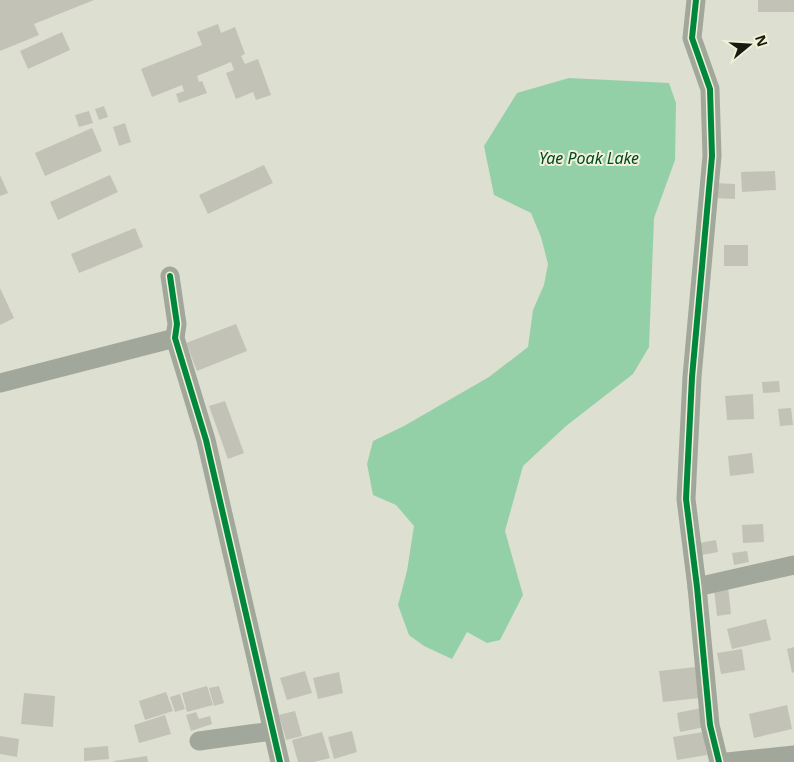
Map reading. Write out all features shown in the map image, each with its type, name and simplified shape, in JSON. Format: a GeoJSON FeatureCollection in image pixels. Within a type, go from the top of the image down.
{"type":"FeatureCollection","features":[{"type":"Feature","properties":{"kind":"street"},"geometry":{"type":"LineString","coordinates":[[696,0],[692,38],[710,89],[712,156],[692,377],[686,499],[697,587],[710,725],[719,762]]}},
{"type":"Feature","properties":{"kind":"street"},"geometry":{"type":"LineString","coordinates":[[170,276],[177,324],[175,338],[206,440],[280,762]]}},
{"type":"Feature","properties":{"kind":"street"},"geometry":{"type":"LineString","coordinates":[[0,383],[175,338]]}},
{"type":"Feature","properties":{"kind":"street"},"geometry":{"type":"LineString","coordinates":[[697,587],[794,565]]}},
{"type":"Feature","properties":{"kind":"street"},"geometry":{"type":"LineString","coordinates":[[199,741],[272,731]]}},
{"type":"Feature","properties":{"kind":"street"},"geometry":{"type":"LineString","coordinates":[[727,762],[794,755]]}},
{"type":"Feature","properties":{"kind":"water","name":"Yae Poak Lake"},"geometry":{"type":"Polygon","coordinates":[[[569,78],[669,83],[676,103],[675,160],[654,218],[649,347],[633,374],[566,426],[523,466],[505,531],[523,595],[500,640],[487,643],[467,632],[452,659],[424,646],[409,635],[398,605],[407,571],[414,526],[396,505],[373,495],[367,464],[373,441],[404,426],[489,377],[528,347],[533,310],[544,285],[548,264],[541,237],[531,213],[494,195],[484,146],[517,93],[569,78]]]}},
{"type":"Feature","properties":{"kind":"building"},"geometry":{"type":"Polygon","coordinates":[[[0,0],[94,0],[34,24],[39,35],[0,51],[0,0]]]}},
{"type":"Feature","properties":{"kind":"building"},"geometry":{"type":"Polygon","coordinates":[[[758,0],[794,0],[794,12],[758,12],[758,0]]]}},
{"type":"Feature","properties":{"kind":"building"},"geometry":{"type":"Polygon","coordinates":[[[218,24],[221,33],[235,27],[245,54],[241,56],[245,64],[258,59],[271,95],[256,100],[253,92],[236,99],[226,73],[234,70],[231,62],[197,76],[199,82],[202,81],[207,93],[179,103],[176,94],[184,91],[182,85],[152,97],[141,69],[202,45],[197,32],[218,24]]]}},
{"type":"Feature","properties":{"kind":"building"},"geometry":{"type":"Polygon","coordinates":[[[62,32],[70,50],[28,69],[20,51],[62,32]]]}},
{"type":"Feature","properties":{"kind":"building"},"geometry":{"type":"Polygon","coordinates":[[[104,106],[108,117],[99,120],[95,109],[104,106]]]}},
{"type":"Feature","properties":{"kind":"building"},"geometry":{"type":"Polygon","coordinates":[[[89,111],[93,123],[79,127],[75,115],[89,111]]]}},
{"type":"Feature","properties":{"kind":"building"},"geometry":{"type":"Polygon","coordinates":[[[125,123],[131,142],[119,146],[113,127],[125,123]]]}},
{"type":"Feature","properties":{"kind":"building"},"geometry":{"type":"Polygon","coordinates":[[[92,128],[102,151],[45,176],[35,153],[92,128]]]}},
{"type":"Feature","properties":{"kind":"building"},"geometry":{"type":"Polygon","coordinates":[[[264,165],[273,183],[208,214],[199,195],[264,165]]]}},
{"type":"Feature","properties":{"kind":"building"},"geometry":{"type":"Polygon","coordinates":[[[775,171],[776,190],[742,192],[741,172],[775,171]]]}},
{"type":"Feature","properties":{"kind":"building"},"geometry":{"type":"Polygon","coordinates":[[[0,175],[8,193],[0,196],[0,175]]]}},
{"type":"Feature","properties":{"kind":"building"},"geometry":{"type":"Polygon","coordinates":[[[110,175],[118,192],[58,220],[50,202],[110,175]]]}},
{"type":"Feature","properties":{"kind":"building"},"geometry":{"type":"Polygon","coordinates":[[[714,183],[735,184],[735,199],[713,198],[714,183]]]}},
{"type":"Feature","properties":{"kind":"building"},"geometry":{"type":"Polygon","coordinates":[[[135,228],[143,247],[79,273],[71,254],[135,228]]]}},
{"type":"Feature","properties":{"kind":"building"},"geometry":{"type":"Polygon","coordinates":[[[724,245],[748,245],[748,266],[724,266],[724,245]]]}},
{"type":"Feature","properties":{"kind":"building"},"geometry":{"type":"Polygon","coordinates":[[[0,288],[14,318],[0,325],[0,288]]]}},
{"type":"Feature","properties":{"kind":"building"},"geometry":{"type":"Polygon","coordinates":[[[236,324],[247,351],[197,371],[186,343],[236,324]]]}},
{"type":"Feature","properties":{"kind":"building"},"geometry":{"type":"Polygon","coordinates":[[[779,381],[780,392],[763,393],[762,382],[779,381]]]}},
{"type":"Feature","properties":{"kind":"building"},"geometry":{"type":"Polygon","coordinates":[[[753,394],[754,419],[727,420],[725,396],[753,394]]]}},
{"type":"Feature","properties":{"kind":"building"},"geometry":{"type":"Polygon","coordinates":[[[225,401],[244,453],[228,459],[209,406],[225,401]]]}},
{"type":"Feature","properties":{"kind":"building"},"geometry":{"type":"Polygon","coordinates":[[[791,408],[793,425],[780,426],[778,409],[791,408]]]}},
{"type":"Feature","properties":{"kind":"building"},"geometry":{"type":"Polygon","coordinates":[[[752,453],[754,473],[730,476],[728,456],[752,453]]]}},
{"type":"Feature","properties":{"kind":"building"},"geometry":{"type":"Polygon","coordinates":[[[763,524],[764,542],[743,543],[742,525],[763,524]]]}},
{"type":"Feature","properties":{"kind":"building"},"geometry":{"type":"Polygon","coordinates":[[[716,540],[718,552],[702,555],[699,543],[716,540]]]}},
{"type":"Feature","properties":{"kind":"building"},"geometry":{"type":"Polygon","coordinates":[[[747,551],[749,562],[734,565],[732,553],[747,551]]]}},
{"type":"Feature","properties":{"kind":"building"},"geometry":{"type":"Polygon","coordinates":[[[728,587],[731,614],[717,616],[714,589],[728,587]]]}},
{"type":"Feature","properties":{"kind":"building"},"geometry":{"type":"Polygon","coordinates":[[[766,619],[771,640],[732,649],[727,629],[766,619]]]}},
{"type":"Feature","properties":{"kind":"building"},"geometry":{"type":"Polygon","coordinates":[[[794,647],[794,672],[792,673],[787,649],[794,647]]]}},
{"type":"Feature","properties":{"kind":"building"},"geometry":{"type":"Polygon","coordinates":[[[742,649],[745,670],[721,674],[717,653],[742,649]]]}},
{"type":"Feature","properties":{"kind":"building"},"geometry":{"type":"Polygon","coordinates":[[[696,667],[700,698],[663,702],[659,671],[696,667]]]}},
{"type":"Feature","properties":{"kind":"building"},"geometry":{"type":"Polygon","coordinates":[[[305,671],[312,693],[287,700],[280,678],[305,671]]]}},
{"type":"Feature","properties":{"kind":"building"},"geometry":{"type":"Polygon","coordinates":[[[339,672],[343,693],[318,699],[313,678],[339,672]]]}},
{"type":"Feature","properties":{"kind":"building"},"geometry":{"type":"Polygon","coordinates":[[[207,686],[213,705],[187,712],[182,693],[207,686]]]}},
{"type":"Feature","properties":{"kind":"building"},"geometry":{"type":"Polygon","coordinates":[[[219,686],[224,703],[214,706],[209,688],[219,686]]]}},
{"type":"Feature","properties":{"kind":"building"},"geometry":{"type":"Polygon","coordinates":[[[166,692],[173,711],[145,720],[139,701],[166,692]]]}},
{"type":"Feature","properties":{"kind":"building"},"geometry":{"type":"Polygon","coordinates":[[[24,693],[55,696],[53,727],[21,724],[24,693]]]}},
{"type":"Feature","properties":{"kind":"building"},"geometry":{"type":"Polygon","coordinates":[[[180,694],[185,709],[175,712],[170,697],[180,694]]]}},
{"type":"Feature","properties":{"kind":"building"},"geometry":{"type":"Polygon","coordinates":[[[787,705],[792,729],[754,738],[749,714],[787,705]]]}},
{"type":"Feature","properties":{"kind":"building"},"geometry":{"type":"Polygon","coordinates":[[[701,708],[705,727],[680,732],[677,713],[701,708]]]}},
{"type":"Feature","properties":{"kind":"building"},"geometry":{"type":"Polygon","coordinates":[[[295,711],[302,736],[286,740],[279,715],[295,711]]]}},
{"type":"Feature","properties":{"kind":"building"},"geometry":{"type":"Polygon","coordinates":[[[196,712],[199,719],[210,716],[212,724],[191,731],[186,715],[196,712]]]}},
{"type":"Feature","properties":{"kind":"building"},"geometry":{"type":"Polygon","coordinates":[[[165,715],[171,734],[139,743],[134,725],[165,715]]]}},
{"type":"Feature","properties":{"kind":"building"},"geometry":{"type":"Polygon","coordinates":[[[352,731],[357,752],[334,759],[328,737],[352,731]]]}},
{"type":"Feature","properties":{"kind":"building"},"geometry":{"type":"Polygon","coordinates":[[[322,732],[330,758],[314,762],[298,762],[292,740],[322,732]]]}},
{"type":"Feature","properties":{"kind":"building"},"geometry":{"type":"Polygon","coordinates":[[[703,732],[707,755],[677,760],[673,737],[703,732]]]}},
{"type":"Feature","properties":{"kind":"building"},"geometry":{"type":"Polygon","coordinates":[[[0,736],[19,739],[17,757],[0,754],[0,736]]]}},
{"type":"Feature","properties":{"kind":"building"},"geometry":{"type":"Polygon","coordinates":[[[108,746],[109,759],[84,761],[84,748],[108,746]]]}},
{"type":"Feature","properties":{"kind":"building"},"geometry":{"type":"Polygon","coordinates":[[[147,756],[148,762],[114,762],[114,761],[147,756]]]}},
{"type":"Feature","properties":{"kind":"cycle path"},"geometry":{"type":"LineString","coordinates":[[696,0],[692,38],[710,89],[712,156],[692,377],[686,499],[697,587],[710,725],[719,762]]}},
{"type":"Feature","properties":{"kind":"cycle path"},"geometry":{"type":"LineString","coordinates":[[170,276],[177,324],[175,338],[206,440],[280,762]]}}]}
